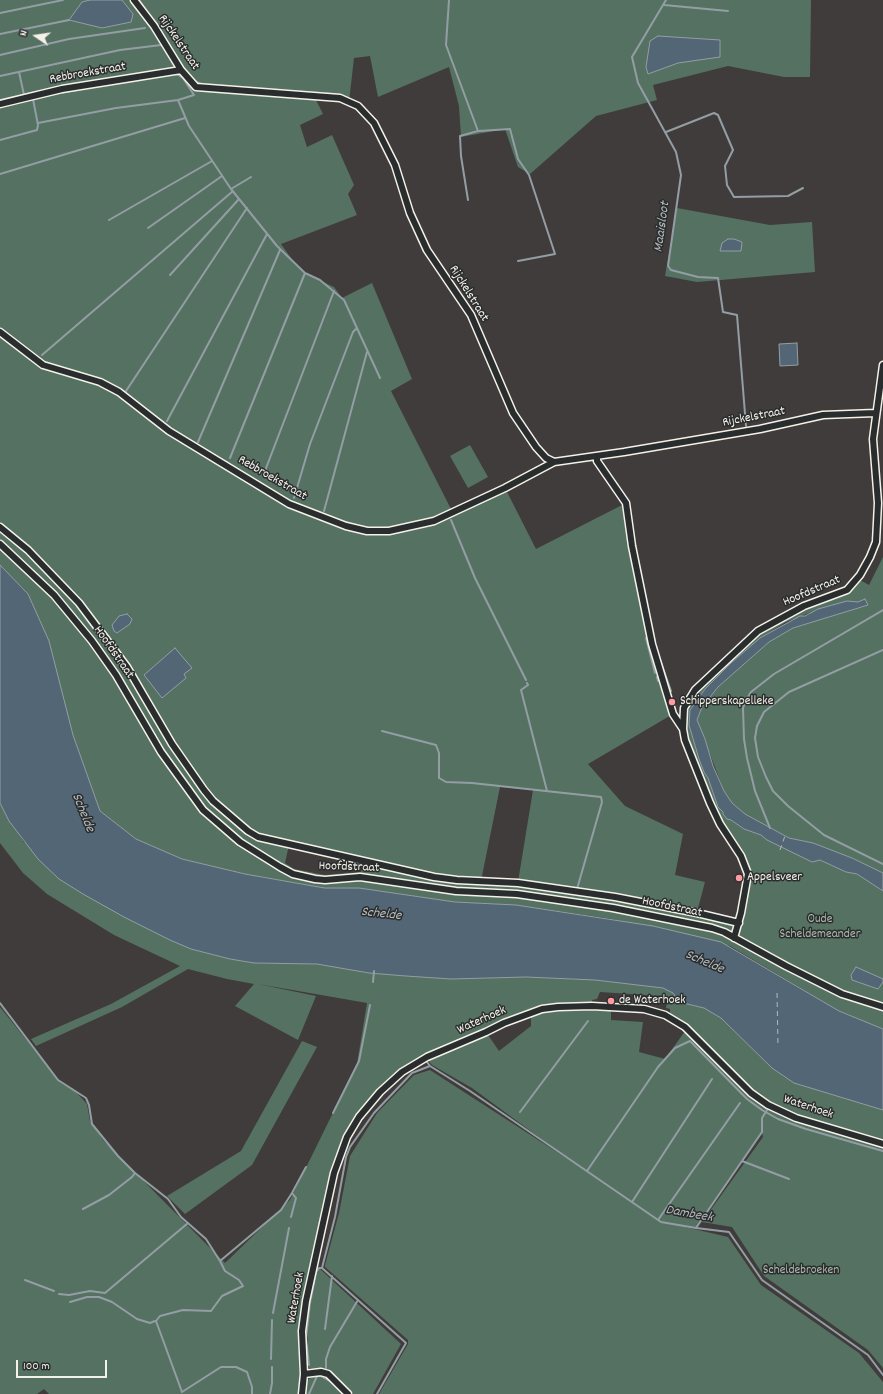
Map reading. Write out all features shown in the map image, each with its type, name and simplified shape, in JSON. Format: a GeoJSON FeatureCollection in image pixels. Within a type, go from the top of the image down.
{"type":"FeatureCollection","features":[{"type":"Feature","properties":{"kind":"street","name":"Rijckelstraat"},"geometry":{"type":"LineString","coordinates":[[134,0],[154,26],[181,70],[196,87],[340,98],[358,106],[374,123],[395,165],[410,213],[427,250],[471,315],[513,413],[536,447],[546,458],[554,462],[597,456],[760,429],[823,415],[875,414]]}},
{"type":"Feature","properties":{"kind":"street","name":"Rebbroekstraat"},"geometry":{"type":"LineString","coordinates":[[0,104],[62,89],[181,70]]}},
{"type":"Feature","properties":{"kind":"street","name":"Rebbroekstraat"},"geometry":{"type":"LineString","coordinates":[[0,332],[42,365],[100,382],[119,392],[169,431],[289,504],[346,526],[367,531],[389,531],[434,521],[505,488],[554,462]]}},
{"type":"Feature","properties":{"kind":"street","name":"Hoofdstraat"},"geometry":{"type":"LineString","coordinates":[[682,729],[684,708],[695,690],[758,631],[804,606],[848,590],[855,582],[870,557],[876,542],[880,520],[873,449],[875,414],[883,365]]}},
{"type":"Feature","properties":{"kind":"street","name":"Hoofdstraat"},"geometry":{"type":"LineString","coordinates":[[0,544],[54,595],[92,640],[116,675],[161,752],[203,810],[240,842],[292,874],[325,880],[360,877],[456,891],[517,894],[613,908],[712,928],[724,932],[734,938],[739,923],[747,880],[746,868],[710,803],[682,729],[679,726],[671,708],[652,644],[632,546],[626,503],[597,461],[597,456]]}},
{"type":"Feature","properties":{"kind":"street","name":"Hoofdstraat"},"geometry":{"type":"LineString","coordinates":[[0,527],[28,550],[79,603],[114,648],[172,744],[204,790],[213,801],[248,831],[258,837],[434,876],[457,880],[518,884],[615,897],[739,923]]}},
{"type":"Feature","properties":{"kind":"street"},"geometry":{"type":"LineString","coordinates":[[671,708],[684,708]]}},
{"type":"Feature","properties":{"kind":"street"},"geometry":{"type":"LineString","coordinates":[[734,938],[842,994],[883,1007]]}},
{"type":"Feature","properties":{"kind":"street","name":"Waterhoek"},"geometry":{"type":"LineString","coordinates":[[302,1394],[304,1374],[302,1332],[306,1301],[334,1173],[347,1137],[360,1117],[376,1097],[402,1072],[427,1057],[504,1023],[542,1009],[558,1007],[592,1006],[644,1009],[665,1015],[685,1027],[751,1093],[774,1109],[796,1118],[883,1144]]}},
{"type":"Feature","properties":{"kind":"street"},"geometry":{"type":"LineString","coordinates":[[304,1374],[321,1372],[328,1374],[348,1394]]}},
{"type":"Feature","properties":{"kind":"green space","name":"Oude Scheldemeander"},"geometry":{"type":"Polygon","coordinates":[[[0,0],[811,0],[810,77],[784,77],[728,66],[653,85],[657,100],[596,116],[530,174],[518,167],[505,129],[461,137],[459,106],[449,67],[378,97],[370,56],[354,58],[349,102],[314,96],[323,114],[300,125],[307,147],[332,135],[354,185],[348,194],[357,215],[281,244],[296,265],[306,274],[334,287],[342,298],[372,283],[412,379],[391,391],[453,513],[505,488],[536,549],[626,503],[646,613],[673,714],[588,764],[625,806],[683,834],[675,875],[705,882],[697,912],[739,923],[748,874],[720,824],[685,740],[686,703],[743,644],[788,614],[848,593],[860,580],[869,585],[883,557],[883,873],[852,858],[813,843],[789,838],[745,814],[732,803],[724,791],[697,720],[702,707],[718,687],[769,642],[793,628],[867,605],[851,602],[809,613],[786,622],[760,638],[731,663],[705,689],[690,710],[689,720],[699,759],[708,778],[718,807],[731,820],[744,829],[761,835],[781,846],[820,860],[846,872],[857,874],[883,891],[883,1029],[839,1011],[730,946],[612,919],[516,905],[455,902],[359,888],[325,888],[245,874],[182,859],[136,839],[100,811],[73,735],[28,594],[0,565],[0,0]],[[500,787],[481,881],[518,882],[533,790],[500,787]],[[289,845],[285,863],[294,869],[325,875],[361,872],[364,862],[289,845]]]}},
{"type":"Feature","properties":{"kind":"green space"},"geometry":{"type":"Polygon","coordinates":[[[677,208],[770,225],[812,222],[815,272],[697,282],[665,276],[677,208]]]}},
{"type":"Feature","properties":{"kind":"green space"},"geometry":{"type":"Polygon","coordinates":[[[470,445],[488,477],[468,488],[450,456],[470,445]]]}},
{"type":"Feature","properties":{"kind":"green space","name":"Scheldebroeken"},"geometry":{"type":"Polygon","coordinates":[[[0,803],[24,842],[191,949],[230,959],[254,963],[317,964],[369,973],[451,979],[526,977],[595,980],[664,988],[673,993],[679,1002],[704,1008],[721,1018],[772,1068],[794,1083],[883,1110],[883,1368],[868,1350],[764,1276],[732,1227],[702,1222],[763,1137],[762,1133],[696,1228],[681,1226],[728,1237],[761,1285],[859,1353],[883,1382],[883,1394],[379,1394],[408,1344],[408,1340],[325,1267],[339,1213],[350,1156],[377,1113],[414,1075],[430,1070],[577,1165],[472,1088],[432,1065],[428,1060],[415,1063],[396,1073],[379,1089],[345,1136],[338,1153],[305,1293],[300,1326],[301,1370],[299,1394],[49,1394],[44,1389],[37,1394],[0,1394],[0,1007],[61,1083],[75,1091],[87,1104],[90,1121],[103,1140],[225,1263],[290,1200],[357,1064],[367,1003],[258,984],[316,996],[298,1040],[235,1006],[254,984],[188,969],[122,1007],[36,1046],[31,1039],[111,1004],[180,966],[114,935],[47,894],[23,873],[0,843],[0,803]],[[600,992],[597,999],[592,1000],[592,1006],[611,1007],[611,1020],[643,1022],[639,1052],[665,1059],[688,1027],[670,1015],[670,1009],[666,1008],[667,1001],[662,996],[600,992]],[[531,1012],[486,1032],[499,1051],[531,1026],[531,1012]]]}},
{"type":"Feature","properties":{"kind":"green space"},"geometry":{"type":"Polygon","coordinates":[[[302,1041],[317,1047],[252,1165],[185,1214],[167,1196],[241,1151],[302,1041]]]}},
{"type":"Feature","properties":{"kind":"green space"},"geometry":{"type":"Polygon","coordinates":[[[319,1268],[401,1344],[373,1394],[353,1394],[328,1369],[309,1368],[307,1326],[316,1271],[319,1268]]]}},
{"type":"Feature","properties":{"kind":"green space"},"geometry":{"type":"Polygon","coordinates":[[[318,1375],[328,1377],[345,1394],[305,1394],[307,1381],[318,1375]]]}},
{"type":"Feature","properties":{"kind":"water"},"geometry":{"type":"Polygon","coordinates":[[[90,0],[122,0],[133,14],[131,22],[102,28],[69,20],[82,2],[90,0]]]}},
{"type":"Feature","properties":{"kind":"water"},"geometry":{"type":"Polygon","coordinates":[[[658,36],[720,40],[720,57],[678,63],[648,74],[646,67],[650,41],[658,36]]]}},
{"type":"Feature","properties":{"kind":"water"},"geometry":{"type":"Polygon","coordinates":[[[728,239],[734,239],[742,242],[741,251],[720,251],[722,243],[728,239]]]}},
{"type":"Feature","properties":{"kind":"water"},"geometry":{"type":"Polygon","coordinates":[[[797,343],[798,365],[780,366],[779,344],[797,343]]]}},
{"type":"Feature","properties":{"kind":"water","name":"Schelde"},"geometry":{"type":"Polygon","coordinates":[[[0,565],[28,594],[49,641],[73,735],[100,811],[136,839],[182,859],[245,874],[313,886],[325,888],[359,888],[455,902],[516,905],[653,926],[721,942],[839,1011],[883,1029],[883,1110],[794,1083],[772,1068],[721,1018],[704,1008],[679,1002],[673,993],[663,988],[595,980],[526,977],[451,979],[369,973],[317,964],[254,963],[230,959],[191,949],[124,917],[83,894],[59,879],[38,859],[9,821],[0,803],[0,565]]]}},
{"type":"Feature","properties":{"kind":"water"},"geometry":{"type":"Polygon","coordinates":[[[865,599],[868,605],[793,628],[769,642],[718,687],[702,707],[697,720],[705,739],[713,766],[724,791],[732,803],[745,814],[789,838],[813,843],[852,858],[883,873],[883,891],[857,874],[846,872],[820,860],[812,862],[767,840],[761,835],[744,829],[727,819],[718,807],[708,778],[699,759],[689,725],[690,710],[705,689],[731,663],[760,638],[800,616],[805,616],[818,609],[847,601],[858,602],[865,599]]]}},
{"type":"Feature","properties":{"kind":"water"},"geometry":{"type":"Polygon","coordinates":[[[127,614],[132,619],[130,624],[117,633],[114,631],[112,625],[119,616],[127,614]]]}},
{"type":"Feature","properties":{"kind":"water"},"geometry":{"type":"Polygon","coordinates":[[[175,648],[192,668],[184,674],[186,678],[162,698],[144,675],[175,648]]]}},
{"type":"Feature","properties":{"kind":"water"},"geometry":{"type":"Polygon","coordinates":[[[856,967],[883,979],[883,982],[878,989],[852,980],[851,975],[856,967]]]}},
{"type":"Feature","properties":{"kind":"waterway"},"geometry":{"type":"LineString","coordinates":[[0,13],[63,0]]}},
{"type":"Feature","properties":{"kind":"waterway"},"geometry":{"type":"LineString","coordinates":[[139,0],[146,10]]}},
{"type":"Feature","properties":{"kind":"waterway"},"geometry":{"type":"LineString","coordinates":[[449,0],[446,45],[478,131],[460,136],[461,156],[468,200]]}},
{"type":"Feature","properties":{"kind":"waterway","name":"Maaisloot"},"geometry":{"type":"LineString","coordinates":[[666,0],[632,57],[638,83],[676,152],[681,175],[668,266],[671,270],[698,277],[718,278],[723,312],[737,315],[746,426]]}},
{"type":"Feature","properties":{"kind":"waterway"},"geometry":{"type":"LineString","coordinates":[[664,5],[728,11]]}},
{"type":"Feature","properties":{"kind":"waterway"},"geometry":{"type":"LineString","coordinates":[[0,34],[69,20]]}},
{"type":"Feature","properties":{"kind":"waterway"},"geometry":{"type":"LineString","coordinates":[[0,55],[69,39],[145,28]]}},
{"type":"Feature","properties":{"kind":"waterway"},"geometry":{"type":"LineString","coordinates":[[167,42],[186,71]]}},
{"type":"Feature","properties":{"kind":"waterway"},"geometry":{"type":"LineString","coordinates":[[0,76],[120,50],[161,45]]}},
{"type":"Feature","properties":{"kind":"waterway"},"geometry":{"type":"LineString","coordinates":[[19,72],[24,95]]}},
{"type":"Feature","properties":{"kind":"waterway"},"geometry":{"type":"LineString","coordinates":[[38,123],[116,108],[178,100],[194,95],[183,78],[175,73]]}},
{"type":"Feature","properties":{"kind":"waterway"},"geometry":{"type":"LineString","coordinates":[[194,81],[203,85]]}},
{"type":"Feature","properties":{"kind":"waterway"},"geometry":{"type":"LineString","coordinates":[[32,99],[70,91]]}},
{"type":"Feature","properties":{"kind":"waterway"},"geometry":{"type":"LineString","coordinates":[[0,101],[26,95]]}},
{"type":"Feature","properties":{"kind":"waterway"},"geometry":{"type":"LineString","coordinates":[[0,140],[37,130],[38,125],[33,99]]}},
{"type":"Feature","properties":{"kind":"waterway"},"geometry":{"type":"LineString","coordinates":[[178,100],[189,126],[231,189],[277,246],[305,273],[320,280],[344,300],[380,378]]}},
{"type":"Feature","properties":{"kind":"waterway"},"geometry":{"type":"LineString","coordinates":[[666,132],[714,113],[718,115],[733,150],[725,166],[727,185],[734,197],[788,196],[803,188]]}},
{"type":"Feature","properties":{"kind":"waterway"},"geometry":{"type":"LineString","coordinates":[[0,174],[185,118]]}},
{"type":"Feature","properties":{"kind":"waterway"},"geometry":{"type":"LineString","coordinates":[[479,131],[510,129],[518,159],[529,175],[555,254],[518,261]]}},
{"type":"Feature","properties":{"kind":"waterway"},"geometry":{"type":"LineString","coordinates":[[109,220],[212,161]]}},
{"type":"Feature","properties":{"kind":"waterway"},"geometry":{"type":"LineString","coordinates":[[148,228],[222,176]]}},
{"type":"Feature","properties":{"kind":"waterway"},"geometry":{"type":"LineString","coordinates":[[231,189],[251,177]]}},
{"type":"Feature","properties":{"kind":"waterway"},"geometry":{"type":"LineString","coordinates":[[42,355],[233,191]]}},
{"type":"Feature","properties":{"kind":"waterway"},"geometry":{"type":"LineString","coordinates":[[170,275],[239,199]]}},
{"type":"Feature","properties":{"kind":"waterway"},"geometry":{"type":"LineString","coordinates":[[126,391],[247,208]]}},
{"type":"Feature","properties":{"kind":"waterway"},"geometry":{"type":"LineString","coordinates":[[167,421],[267,234]]}},
{"type":"Feature","properties":{"kind":"waterway"},"geometry":{"type":"LineString","coordinates":[[198,442],[280,250]]}},
{"type":"Feature","properties":{"kind":"waterway"},"geometry":{"type":"LineString","coordinates":[[230,458],[305,273]]}},
{"type":"Feature","properties":{"kind":"waterway"},"geometry":{"type":"LineString","coordinates":[[263,476],[334,291]]}},
{"type":"Feature","properties":{"kind":"waterway"},"geometry":{"type":"LineString","coordinates":[[294,498],[310,444],[353,332],[357,328]]}},
{"type":"Feature","properties":{"kind":"waterway"},"geometry":{"type":"LineString","coordinates":[[324,511],[367,352]]}},
{"type":"Feature","properties":{"kind":"waterway"},"geometry":{"type":"LineString","coordinates":[[451,520],[475,578],[526,680]]}},
{"type":"Feature","properties":{"kind":"waterway"},"geometry":{"type":"LineString","coordinates":[[770,828],[755,791],[747,758],[744,739],[743,708],[746,700],[751,692],[774,674],[883,610]]}},
{"type":"Feature","properties":{"kind":"waterway"},"geometry":{"type":"LineString","coordinates":[[646,638],[655,673]]}},
{"type":"Feature","properties":{"kind":"waterway"},"geometry":{"type":"LineString","coordinates":[[883,650],[789,692],[764,712],[757,726],[755,738],[758,757],[766,777],[773,791],[788,806],[824,835],[883,864]]}},
{"type":"Feature","properties":{"kind":"waterway"},"geometry":{"type":"LineString","coordinates":[[658,654],[671,691]]}},
{"type":"Feature","properties":{"kind":"waterway"},"geometry":{"type":"LineString","coordinates":[[657,677],[658,681]]}},
{"type":"Feature","properties":{"kind":"waterway"},"geometry":{"type":"LineString","coordinates":[[527,683],[528,685],[521,690],[547,791]]}},
{"type":"Feature","properties":{"kind":"waterway"},"geometry":{"type":"LineString","coordinates":[[382,731],[436,745],[439,753],[439,778],[446,782],[472,783],[601,797],[602,802],[577,889]]}},
{"type":"Feature","properties":{"kind":"waterway"},"geometry":{"type":"LineString","coordinates":[[373,982],[374,971]]}},
{"type":"Feature","properties":{"kind":"waterway"},"geometry":{"type":"LineString","coordinates":[[0,1003],[58,1080],[86,1098],[89,1105],[92,1124],[118,1156],[135,1173],[168,1199],[181,1217],[206,1239],[220,1261]]}},
{"type":"Feature","properties":{"kind":"waterway"},"geometry":{"type":"LineString","coordinates":[[333,1113],[359,1061],[370,1005]]}},
{"type":"Feature","properties":{"kind":"waterway"},"geometry":{"type":"LineString","coordinates":[[520,1112],[588,1021]]}},
{"type":"Feature","properties":{"kind":"waterway"},"geometry":{"type":"LineString","coordinates":[[587,1171],[658,1067],[675,1048],[690,1041],[747,1099],[762,1110],[778,1119],[806,1129],[883,1151]]}},
{"type":"Feature","properties":{"kind":"waterway","name":"Dambeek"},"geometry":{"type":"LineString","coordinates":[[427,1062],[430,1066],[470,1091],[661,1222],[729,1232],[762,1280],[868,1355],[883,1375]]}},
{"type":"Feature","properties":{"kind":"waterway"},"geometry":{"type":"LineString","coordinates":[[377,1394],[406,1343],[322,1268],[335,1217],[346,1157],[350,1147],[374,1113],[412,1073],[430,1066]]}},
{"type":"Feature","properties":{"kind":"waterway"},"geometry":{"type":"LineString","coordinates":[[632,1202],[712,1079]]}},
{"type":"Feature","properties":{"kind":"waterway"},"geometry":{"type":"LineString","coordinates":[[658,1220],[740,1103]]}},
{"type":"Feature","properties":{"kind":"waterway"},"geometry":{"type":"LineString","coordinates":[[696,1228],[762,1132],[762,1118],[767,1110]]}},
{"type":"Feature","properties":{"kind":"waterway"},"geometry":{"type":"LineString","coordinates":[[742,1161],[789,1179]]}},
{"type":"Feature","properties":{"kind":"waterway"},"geometry":{"type":"LineString","coordinates":[[291,1217],[296,1198],[292,1193],[306,1167]]}},
{"type":"Feature","properties":{"kind":"waterway"},"geometry":{"type":"LineString","coordinates":[[83,1209],[109,1195],[135,1173]]}},
{"type":"Feature","properties":{"kind":"waterway"},"geometry":{"type":"LineString","coordinates":[[252,1394],[252,1387],[247,1372],[236,1367],[221,1367],[182,1392],[156,1321],[160,1316],[183,1310],[211,1311],[222,1296],[243,1286],[239,1280],[225,1271],[220,1261],[281,1210],[292,1193]]}},
{"type":"Feature","properties":{"kind":"waterway"},"geometry":{"type":"LineString","coordinates":[[59,1294],[69,1295],[90,1291],[105,1293],[188,1223]]}},
{"type":"Feature","properties":{"kind":"waterway"},"geometry":{"type":"LineString","coordinates":[[273,1313],[289,1228]]}},
{"type":"Feature","properties":{"kind":"waterway"},"geometry":{"type":"LineString","coordinates":[[309,1365],[306,1338],[310,1303],[316,1272],[319,1268],[322,1268]]}},
{"type":"Feature","properties":{"kind":"waterway"},"geometry":{"type":"LineString","coordinates":[[325,1329],[332,1276]]}},
{"type":"Feature","properties":{"kind":"waterway"},"geometry":{"type":"LineString","coordinates":[[25,1280],[54,1291]]}},
{"type":"Feature","properties":{"kind":"waterway"},"geometry":{"type":"LineString","coordinates":[[70,1302],[87,1297],[99,1297],[112,1302],[137,1319],[150,1323],[155,1321]]}},
{"type":"Feature","properties":{"kind":"waterway"},"geometry":{"type":"LineString","coordinates":[[326,1368],[326,1359],[330,1347],[358,1300]]}},
{"type":"Feature","properties":{"kind":"waterway"},"geometry":{"type":"LineString","coordinates":[[271,1359],[272,1320]]}},
{"type":"Feature","properties":{"kind":"waterway"},"geometry":{"type":"LineString","coordinates":[[270,1394],[272,1367]]}},
{"type":"Feature","properties":{"kind":"waterway"},"geometry":{"type":"LineString","coordinates":[[309,1394],[317,1376],[321,1376],[332,1382]]}},
{"type":"Feature","properties":{"kind":"waterway"},"geometry":{"type":"LineString","coordinates":[[338,1388],[343,1394]]}},
{"type":"Feature","properties":{"kind":"ferry route"},"geometry":{"type":"LineString","coordinates":[[780,850],[786,833]]}},
{"type":"Feature","properties":{"kind":"ferry route"},"geometry":{"type":"LineString","coordinates":[[777,993],[778,1046]]}},
{"type":"Feature","properties":{"kind":"place","name":"Schipperskapelleke"},"geometry":{"type":"Point","coordinates":[672,702]}},
{"type":"Feature","properties":{"kind":"place","name":"Appelsveer"},"geometry":{"type":"Point","coordinates":[739,878]}},
{"type":"Feature","properties":{"kind":"place","name":"de Waterhoek"},"geometry":{"type":"Point","coordinates":[611,1001]}}]}
